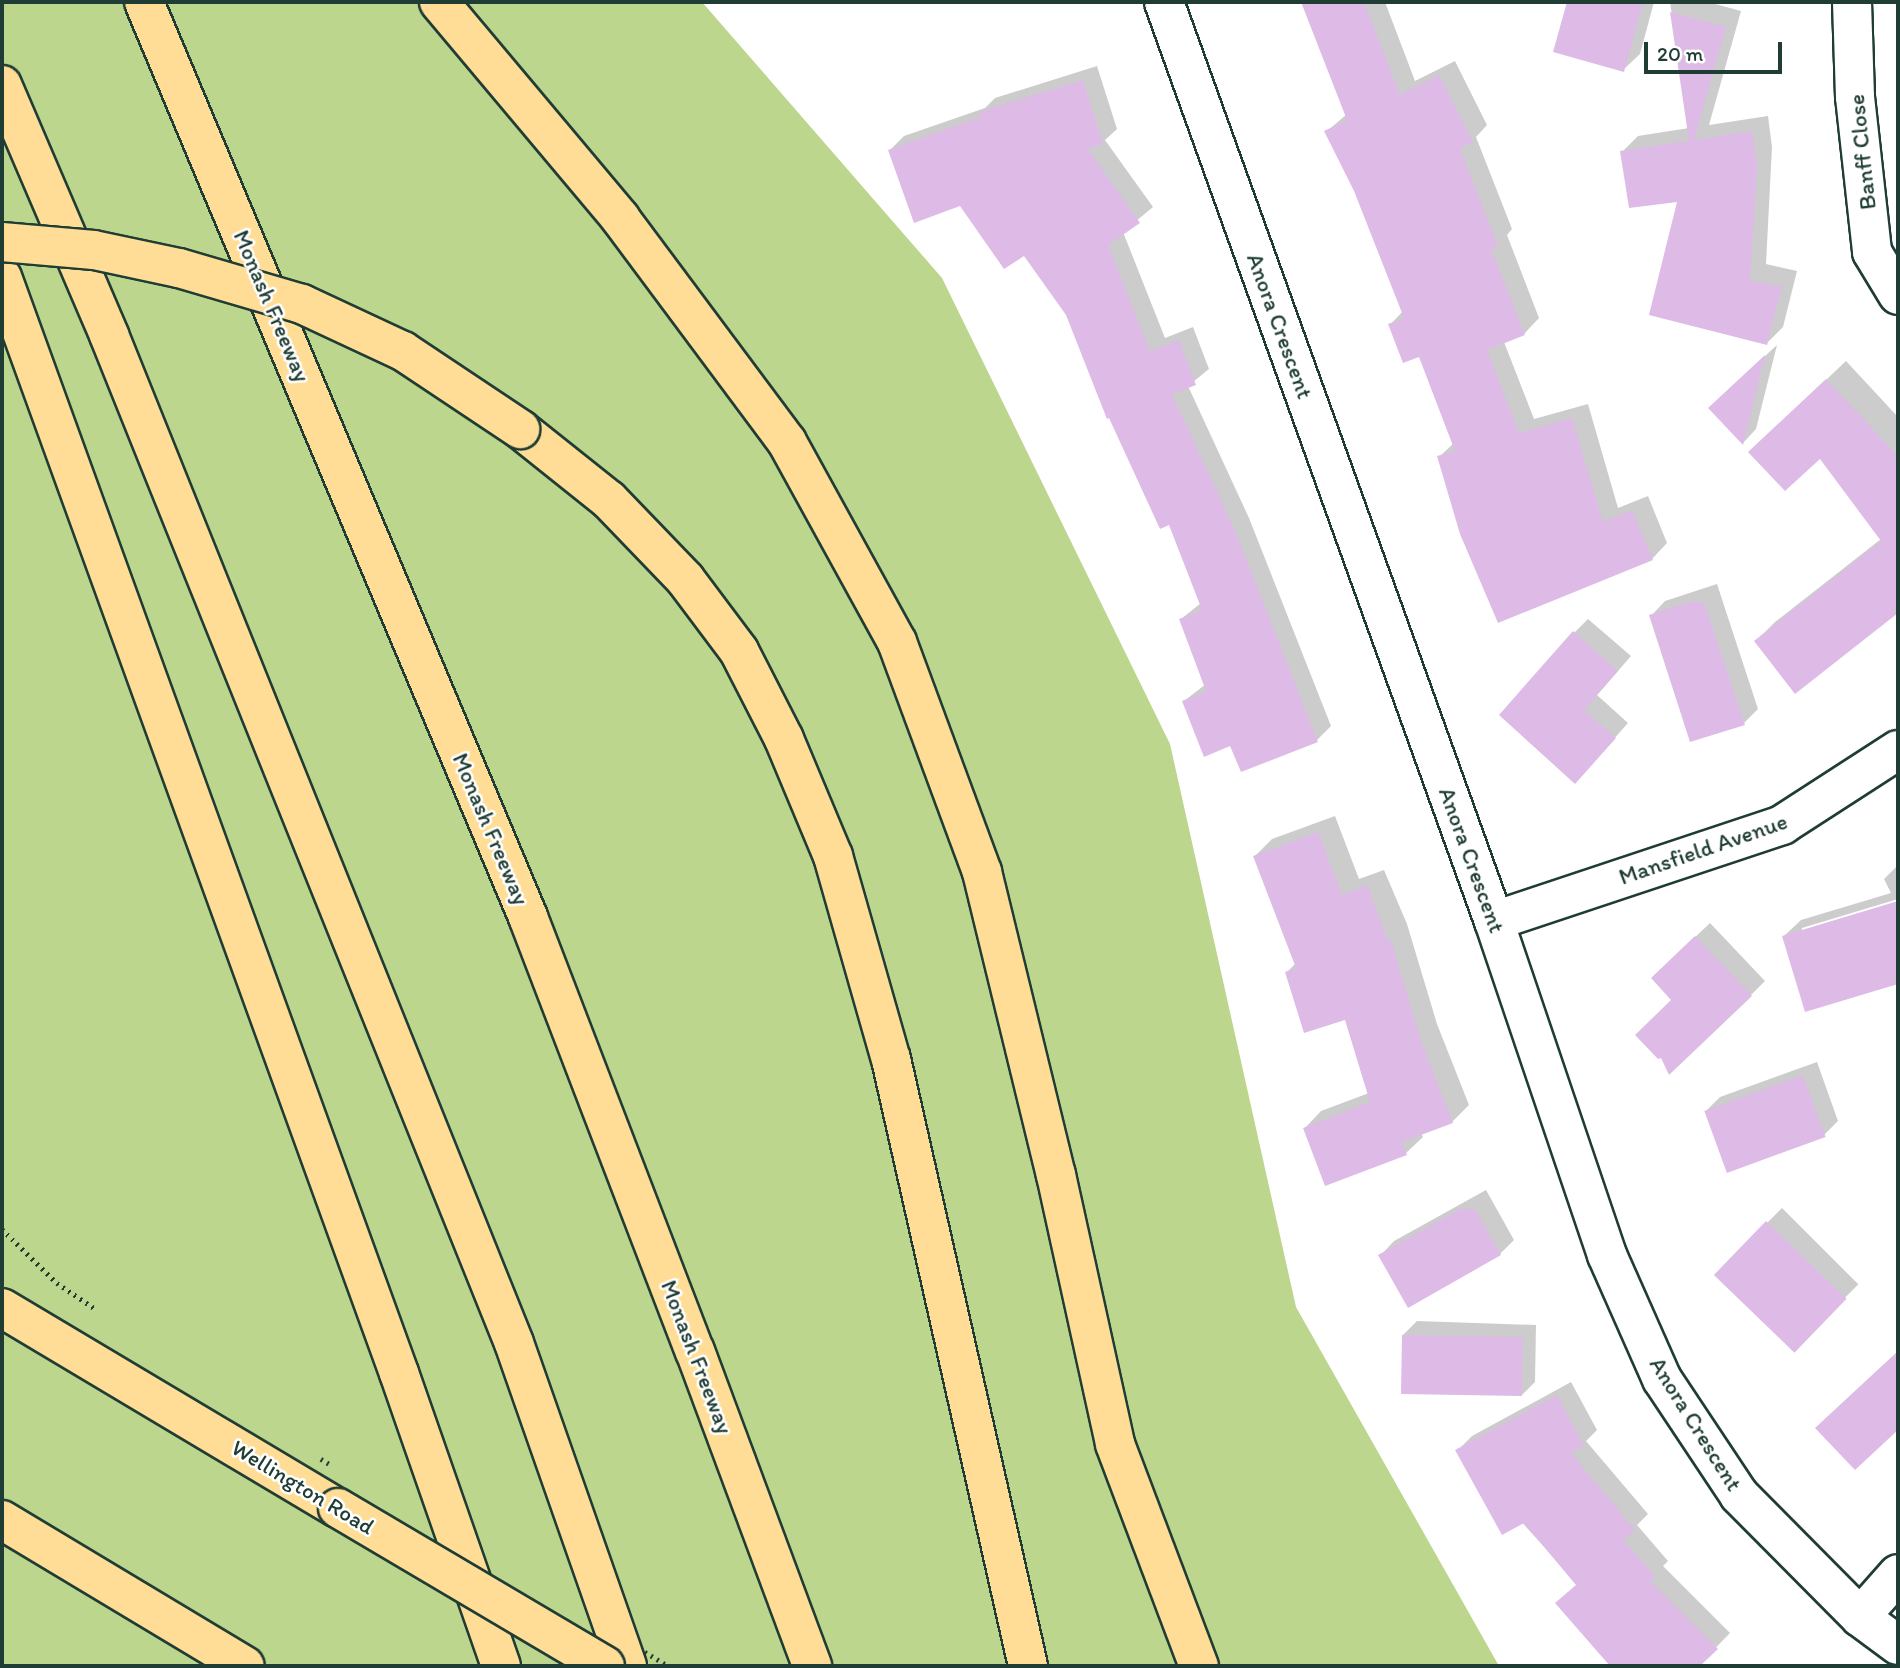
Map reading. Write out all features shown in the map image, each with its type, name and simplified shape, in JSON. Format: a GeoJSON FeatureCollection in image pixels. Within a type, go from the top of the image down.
{"type":"FeatureCollection","features":[{"type":"Feature","properties":{"kind":"highway","name":"Monash Freeway"},"geometry":{"type":"LineString","coordinates":[[144,2],[528,917],[695,1351],[812,1666]]}},
{"type":"Feature","properties":{"kind":"highway"},"geometry":{"type":"LineString","coordinates":[[439,2],[620,218],[787,442],[897,642],[982,872],[1056,1175],[1115,1444],[1199,1666]]}},
{"type":"Feature","properties":{"kind":"highway"},"geometry":{"type":"LineString","coordinates":[[2,85],[114,348],[514,1343],[627,1666]]}},
{"type":"Feature","properties":{"kind":"highway"},"geometry":{"type":"LineString","coordinates":[[2,242],[94,250],[179,268],[302,304],[403,351],[520,429],[609,500],[685,579],[739,651],[784,739],[833,856],[891,1059],[1028,1666]]}},
{"type":"Feature","properties":{"kind":"highway"},"geometry":{"type":"LineString","coordinates":[[2,277],[399,1373],[501,1666]]}},
{"type":"Feature","properties":{"kind":"highway","name":"Wellington Road"},"geometry":{"type":"LineString","coordinates":[[2,1308],[605,1666]]}},
{"type":"Feature","properties":{"kind":"highway"},"geometry":{"type":"LineString","coordinates":[[2,1520],[245,1666]]}},
{"type":"Feature","properties":{"kind":"street","name":"Anora Crescent"},"geometry":{"type":"LineString","coordinates":[[1164,2],[1494,921],[1607,1255],[1662,1379],[1739,1495],[1860,1617],[1898,1645]]}},
{"type":"Feature","properties":{"kind":"street","name":"Banff Close"},"geometry":{"type":"LineString","coordinates":[[1852,2],[1855,97],[1872,252],[1898,296]]}},
{"type":"Feature","properties":{"kind":"street","name":"Mansfield Avenue"},"geometry":{"type":"LineString","coordinates":[[1494,921],[1782,825],[1898,750]]}},
{"type":"Feature","properties":{"kind":"street"},"geometry":{"type":"LineString","coordinates":[[1860,1617],[1898,1574]]}},
{"type":"Feature","properties":{"kind":"green space"},"geometry":{"type":"Polygon","coordinates":[[[2,2],[702,2],[942,278],[1170,744],[1296,1307],[1499,1666],[2,1666],[2,2]]]}},
{"type":"Feature","properties":{"kind":"building"},"geometry":{"type":"Polygon","coordinates":[[[1301,2],[1364,2],[1400,95],[1439,75],[1473,142],[1460,149],[1498,246],[1491,249],[1525,335],[1487,350],[1519,433],[1572,418],[1603,522],[1632,510],[1653,560],[1498,623],[1460,534],[1437,456],[1455,451],[1419,357],[1403,363],[1388,324],[1404,318],[1354,191],[1324,131],[1347,120],[1301,2]]]}},
{"type":"Feature","properties":{"kind":"building"},"geometry":{"type":"Polygon","coordinates":[[[1567,2],[1643,2],[1624,72],[1553,52],[1567,2]]]}},
{"type":"Feature","properties":{"kind":"building"},"geometry":{"type":"Polygon","coordinates":[[[1670,12],[1726,27],[1694,140],[1752,131],[1757,166],[1750,280],[1782,287],[1767,345],[1649,315],[1677,202],[1629,208],[1620,151],[1689,141],[1670,12]]]}},
{"type":"Feature","properties":{"kind":"building"},"geometry":{"type":"Polygon","coordinates":[[[1083,80],[1103,144],[1088,149],[1140,223],[1108,245],[1150,351],[1179,340],[1196,385],[1172,394],[1236,533],[1318,742],[1241,772],[1230,746],[1204,757],[1182,701],[1206,691],[1179,619],[1202,610],[1169,525],[1160,529],[1109,418],[1107,419],[1066,315],[1024,256],[1004,269],[960,206],[914,223],[888,150],[981,117],[979,112],[1083,80]]]}},
{"type":"Feature","properties":{"kind":"building"},"geometry":{"type":"Polygon","coordinates":[[[1765,355],[1743,445],[1708,408],[1765,355]]]}},
{"type":"Feature","properties":{"kind":"building"},"geometry":{"type":"Polygon","coordinates":[[[1826,379],[1898,456],[1898,613],[1795,694],[1754,641],[1881,541],[1820,459],[1785,491],[1748,452],[1826,379]]]}},
{"type":"Feature","properties":{"kind":"building"},"geometry":{"type":"Polygon","coordinates":[[[1689,602],[1704,602],[1745,725],[1690,742],[1649,615],[1689,602]]]}},
{"type":"Feature","properties":{"kind":"building"},"geometry":{"type":"Polygon","coordinates":[[[1573,631],[1618,671],[1584,710],[1616,738],[1575,784],[1499,715],[1573,631]]]}},
{"type":"Feature","properties":{"kind":"building"},"geometry":{"type":"Polygon","coordinates":[[[1318,832],[1342,895],[1367,885],[1388,941],[1391,940],[1421,1041],[1453,1123],[1402,1142],[1407,1155],[1325,1186],[1303,1128],[1370,1102],[1345,1020],[1304,1033],[1285,972],[1296,968],[1253,856],[1318,832]]]}},
{"type":"Feature","properties":{"kind":"building"},"geometry":{"type":"Polygon","coordinates":[[[1898,901],[1898,984],[1805,1012],[1782,936],[1898,901]]]}},
{"type":"Feature","properties":{"kind":"building"},"geometry":{"type":"Polygon","coordinates":[[[1695,936],[1752,996],[1669,1075],[1661,1058],[1658,1059],[1635,1035],[1671,1000],[1651,978],[1695,936]]]}},
{"type":"Feature","properties":{"kind":"building"},"geometry":{"type":"Polygon","coordinates":[[[1803,1075],[1826,1137],[1727,1173],[1704,1111],[1803,1075]]]}},
{"type":"Feature","properties":{"kind":"building"},"geometry":{"type":"Polygon","coordinates":[[[1460,1209],[1475,1209],[1501,1255],[1408,1308],[1378,1255],[1460,1209]]]}},
{"type":"Feature","properties":{"kind":"building"},"geometry":{"type":"Polygon","coordinates":[[[1766,1221],[1847,1299],[1794,1353],[1714,1275],[1766,1221]]]}},
{"type":"Feature","properties":{"kind":"building"},"geometry":{"type":"Polygon","coordinates":[[[1402,1335],[1523,1337],[1522,1396],[1401,1394],[1402,1335]]]}},
{"type":"Feature","properties":{"kind":"building"},"geometry":{"type":"Polygon","coordinates":[[[1898,1351],[1898,1430],[1855,1470],[1815,1428],[1898,1351]]]}},
{"type":"Feature","properties":{"kind":"building"},"geometry":{"type":"Polygon","coordinates":[[[1557,1395],[1584,1446],[1571,1453],[1635,1530],[1623,1540],[1655,1576],[1650,1581],[1718,1649],[1700,1666],[1610,1666],[1555,1603],[1576,1585],[1524,1523],[1502,1535],[1455,1450],[1557,1395]]]}}]}
